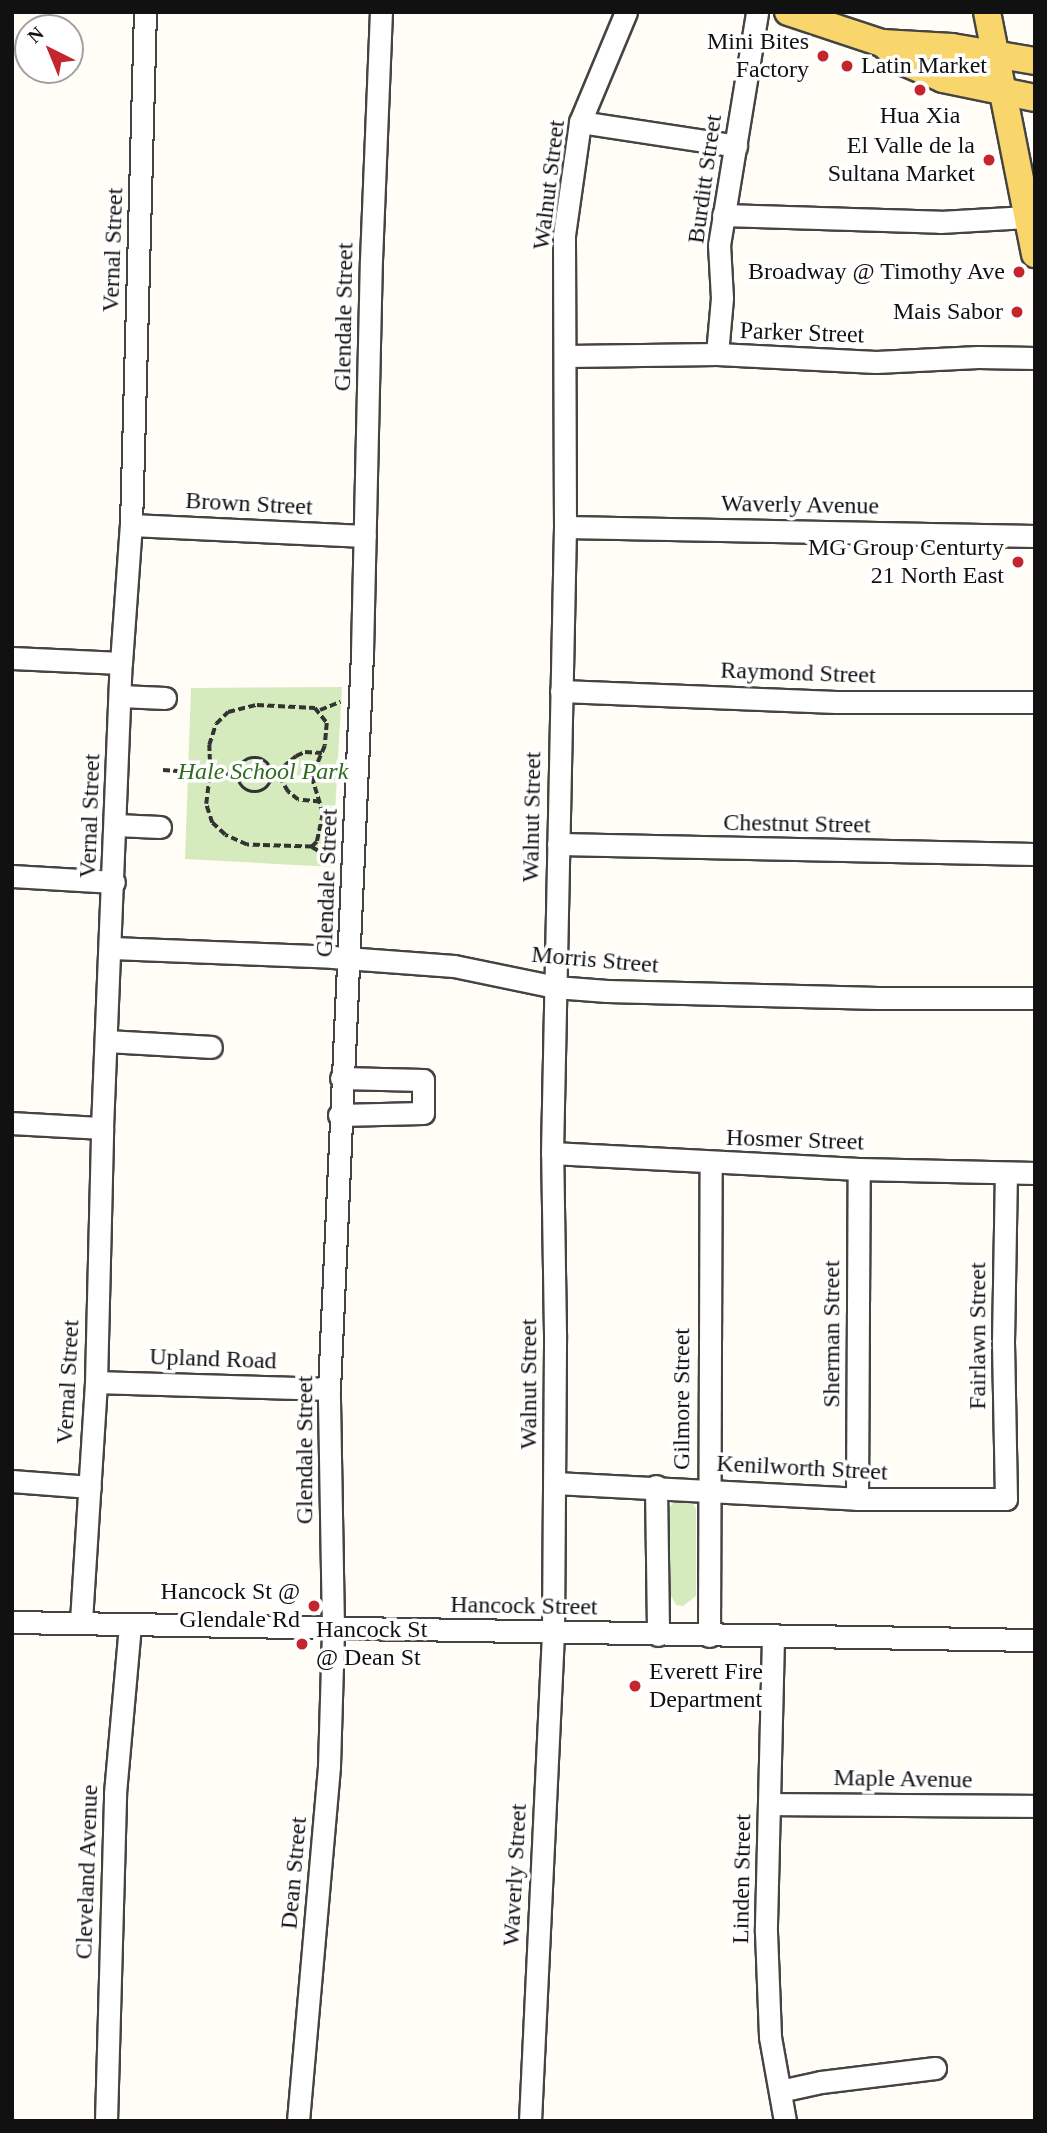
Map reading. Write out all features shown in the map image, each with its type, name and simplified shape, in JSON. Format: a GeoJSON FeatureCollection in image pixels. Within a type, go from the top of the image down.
{"type":"FeatureCollection","features":[{"type":"Feature","properties":{"kind":"main road"},"geometry":{"type":"LineString","coordinates":[[788,12],[882,43],[952,47],[1035,61]]}},
{"type":"Feature","properties":{"kind":"main road"},"geometry":{"type":"LineString","coordinates":[[987,12],[1035,254]]}},
{"type":"Feature","properties":{"kind":"main road"},"geometry":{"type":"LineString","coordinates":[[882,43],[906,62],[943,79],[1035,98]]}},
{"type":"Feature","properties":{"kind":"street","name":"Vernal Street"},"geometry":{"type":"LineString","coordinates":[[81,1621],[96,1382],[102,1128],[108,1041],[121,663],[131,525],[145,12]]}},
{"type":"Feature","properties":{"kind":"street","name":"Glendale Street"},"geometry":{"type":"LineString","coordinates":[[333,1629],[329,1389],[335,1291],[339,1115],[350,959],[357,780],[371,248],[381,12]]}},
{"type":"Feature","properties":{"kind":"street","name":"Walnut Street"},"geometry":{"type":"LineString","coordinates":[[553,1633],[555,1483],[552,1153],[565,527],[567,356],[564,235],[580,122],[626,12]]}},
{"type":"Feature","properties":{"kind":"street","name":"Burditt Street"},"geometry":{"type":"LineString","coordinates":[[718,354],[722,298],[719,245],[757,12]]}},
{"type":"Feature","properties":{"kind":"street"},"geometry":{"type":"LineString","coordinates":[[580,122],[736,146]]}},
{"type":"Feature","properties":{"kind":"street"},"geometry":{"type":"LineString","coordinates":[[723,215],[940,222],[1027,217]]}},
{"type":"Feature","properties":{"kind":"street","name":"Parker Street"},"geometry":{"type":"LineString","coordinates":[[567,356],[718,354],[876,362],[978,357],[1035,358]]}},
{"type":"Feature","properties":{"kind":"street","name":"Brown Street"},"geometry":{"type":"LineString","coordinates":[[131,525],[365,536]]}},
{"type":"Feature","properties":{"kind":"street","name":"Waverly Avenue"},"geometry":{"type":"LineString","coordinates":[[565,527],[1035,536]]}},
{"type":"Feature","properties":{"kind":"street"},"geometry":{"type":"LineString","coordinates":[[12,658],[121,663]]}},
{"type":"Feature","properties":{"kind":"street","name":"Raymond Street"},"geometry":{"type":"LineString","coordinates":[[561,691],[836,702],[1035,702]]}},
{"type":"Feature","properties":{"kind":"street"},"geometry":{"type":"LineString","coordinates":[[120,695],[164,698]]}},
{"type":"Feature","properties":{"kind":"street"},"geometry":{"type":"LineString","coordinates":[[116,825],[160,827]]}},
{"type":"Feature","properties":{"kind":"street","name":"Chestnut Street"},"geometry":{"type":"LineString","coordinates":[[558,844],[1035,854]]}},
{"type":"Feature","properties":{"kind":"street"},"geometry":{"type":"LineString","coordinates":[[12,876],[114,882]]}},
{"type":"Feature","properties":{"kind":"street","name":"Morris Street"},"geometry":{"type":"LineString","coordinates":[[111,948],[350,959],[454,967],[555,987],[878,998],[1035,998]]}},
{"type":"Feature","properties":{"kind":"street"},"geometry":{"type":"LineString","coordinates":[[108,1041],[211,1047]]}},
{"type":"Feature","properties":{"kind":"street"},"geometry":{"type":"LineString","coordinates":[[339,1115],[423,1114],[423,1080],[341,1078]]}},
{"type":"Feature","properties":{"kind":"street"},"geometry":{"type":"LineString","coordinates":[[12,1123],[102,1128]]}},
{"type":"Feature","properties":{"kind":"street","name":"Hosmer Street"},"geometry":{"type":"LineString","coordinates":[[552,1153],[711,1163],[1035,1173]]}},
{"type":"Feature","properties":{"kind":"street","name":"Gilmore Street"},"geometry":{"type":"LineString","coordinates":[[709,1636],[711,1163]]}},
{"type":"Feature","properties":{"kind":"street","name":"Sherman Street"},"geometry":{"type":"LineString","coordinates":[[857,1499],[859,1169]]}},
{"type":"Feature","properties":{"kind":"street","name":"Fairlawn Street"},"geometry":{"type":"LineString","coordinates":[[1006,1173],[1003,1342],[1006,1499]]}},
{"type":"Feature","properties":{"kind":"street","name":"Upland Road"},"geometry":{"type":"LineString","coordinates":[[96,1382],[329,1389]]}},
{"type":"Feature","properties":{"kind":"street"},"geometry":{"type":"LineString","coordinates":[[12,1481],[90,1487]]}},
{"type":"Feature","properties":{"kind":"street","name":"Kenilworth Street"},"geometry":{"type":"LineString","coordinates":[[555,1483],[656,1486],[857,1499],[1006,1499]]}},
{"type":"Feature","properties":{"kind":"street"},"geometry":{"type":"LineString","coordinates":[[656,1486],[658,1635]]}},
{"type":"Feature","properties":{"kind":"street","name":"Hancock Street"},"geometry":{"type":"LineString","coordinates":[[12,1622],[81,1621],[130,1625],[773,1638],[924,1636],[1035,1640]]}},
{"type":"Feature","properties":{"kind":"street","name":"Cleveland Avenue"},"geometry":{"type":"LineString","coordinates":[[106,2121],[115,1793],[130,1625]]}},
{"type":"Feature","properties":{"kind":"street","name":"Dean Street"},"geometry":{"type":"LineString","coordinates":[[298,2121],[329,1766],[333,1629]]}},
{"type":"Feature","properties":{"kind":"street","name":"Waverly Street"},"geometry":{"type":"LineString","coordinates":[[530,2121],[553,1633]]}},
{"type":"Feature","properties":{"kind":"street","name":"Linden Street"},"geometry":{"type":"LineString","coordinates":[[773,1638],[766,1932],[769,2036],[785,2121]]}},
{"type":"Feature","properties":{"kind":"street","name":"Maple Avenue"},"geometry":{"type":"LineString","coordinates":[[770,1804],[1035,1806]]}},
{"type":"Feature","properties":{"kind":"street"},"geometry":{"type":"LineString","coordinates":[[780,2091],[821,2082],[935,2068]]}},
{"type":"Feature","properties":{"kind":"path"},"geometry":{"type":"LineString","coordinates":[[320,710],[327,723],[322,753],[312,777],[320,802],[322,827],[317,842],[312,847],[247,845],[225,835],[212,822],[206,804],[210,772],[209,745],[216,724],[228,712],[257,705],[320,710],[335,703]]}},
{"type":"Feature","properties":{"kind":"path"},"geometry":{"type":"LineString","coordinates":[[320,802],[298,800],[288,792],[279,777],[282,767],[296,756],[305,752],[322,753]]}},
{"type":"Feature","properties":{"kind":"path"},"geometry":{"type":"LineString","coordinates":[[255,758],[268,764],[272,776],[266,788],[254,792],[242,786],[238,775],[242,763],[255,758]]}},
{"type":"Feature","properties":{"kind":"path"},"geometry":{"type":"LineString","coordinates":[[163,770],[238,775]]}},
{"type":"Feature","properties":{"kind":"path"},"geometry":{"type":"LineString","coordinates":[[272,776],[279,777]]}},
{"type":"Feature","properties":{"kind":"path"},"geometry":{"type":"LineString","coordinates":[[312,777],[357,780]]}},
{"type":"Feature","properties":{"kind":"green space","name":"Hale School Park"},"geometry":{"type":"Polygon","coordinates":[[[342,687],[332,867],[185,859],[191,688],[342,687]]]}},
{"type":"Feature","properties":{"kind":"green space"},"geometry":{"type":"Polygon","coordinates":[[[676,1499],[690,1499],[696,1509],[696,1596],[683,1606],[676,1605],[670,1594],[669,1508],[676,1499]]]}},
{"type":"Feature","properties":{"kind":"place","name":"Mini Bites Factory"},"geometry":{"type":"Point","coordinates":[823,56]}},
{"type":"Feature","properties":{"kind":"place","name":"Latin Market"},"geometry":{"type":"Point","coordinates":[847,66]}},
{"type":"Feature","properties":{"kind":"place","name":"Hua Xia"},"geometry":{"type":"Point","coordinates":[920,90]}},
{"type":"Feature","properties":{"kind":"place","name":"El Valle de la Sultana Market"},"geometry":{"type":"Point","coordinates":[989,160]}},
{"type":"Feature","properties":{"kind":"place","name":"Broadway @ Timothy Ave"},"geometry":{"type":"Point","coordinates":[1019,272]}},
{"type":"Feature","properties":{"kind":"place","name":"Mais Sabor"},"geometry":{"type":"Point","coordinates":[1017,312]}},
{"type":"Feature","properties":{"kind":"place","name":"MG Group Centurty 21 North East"},"geometry":{"type":"Point","coordinates":[1018,562]}},
{"type":"Feature","properties":{"kind":"place","name":"Hancock St @ Glendale Rd"},"geometry":{"type":"Point","coordinates":[314,1606]}},
{"type":"Feature","properties":{"kind":"place","name":"Hancock St @ Dean St"},"geometry":{"type":"Point","coordinates":[302,1644]}},
{"type":"Feature","properties":{"kind":"place","name":"Everett Fire Department"},"geometry":{"type":"Point","coordinates":[635,1686]}}]}
